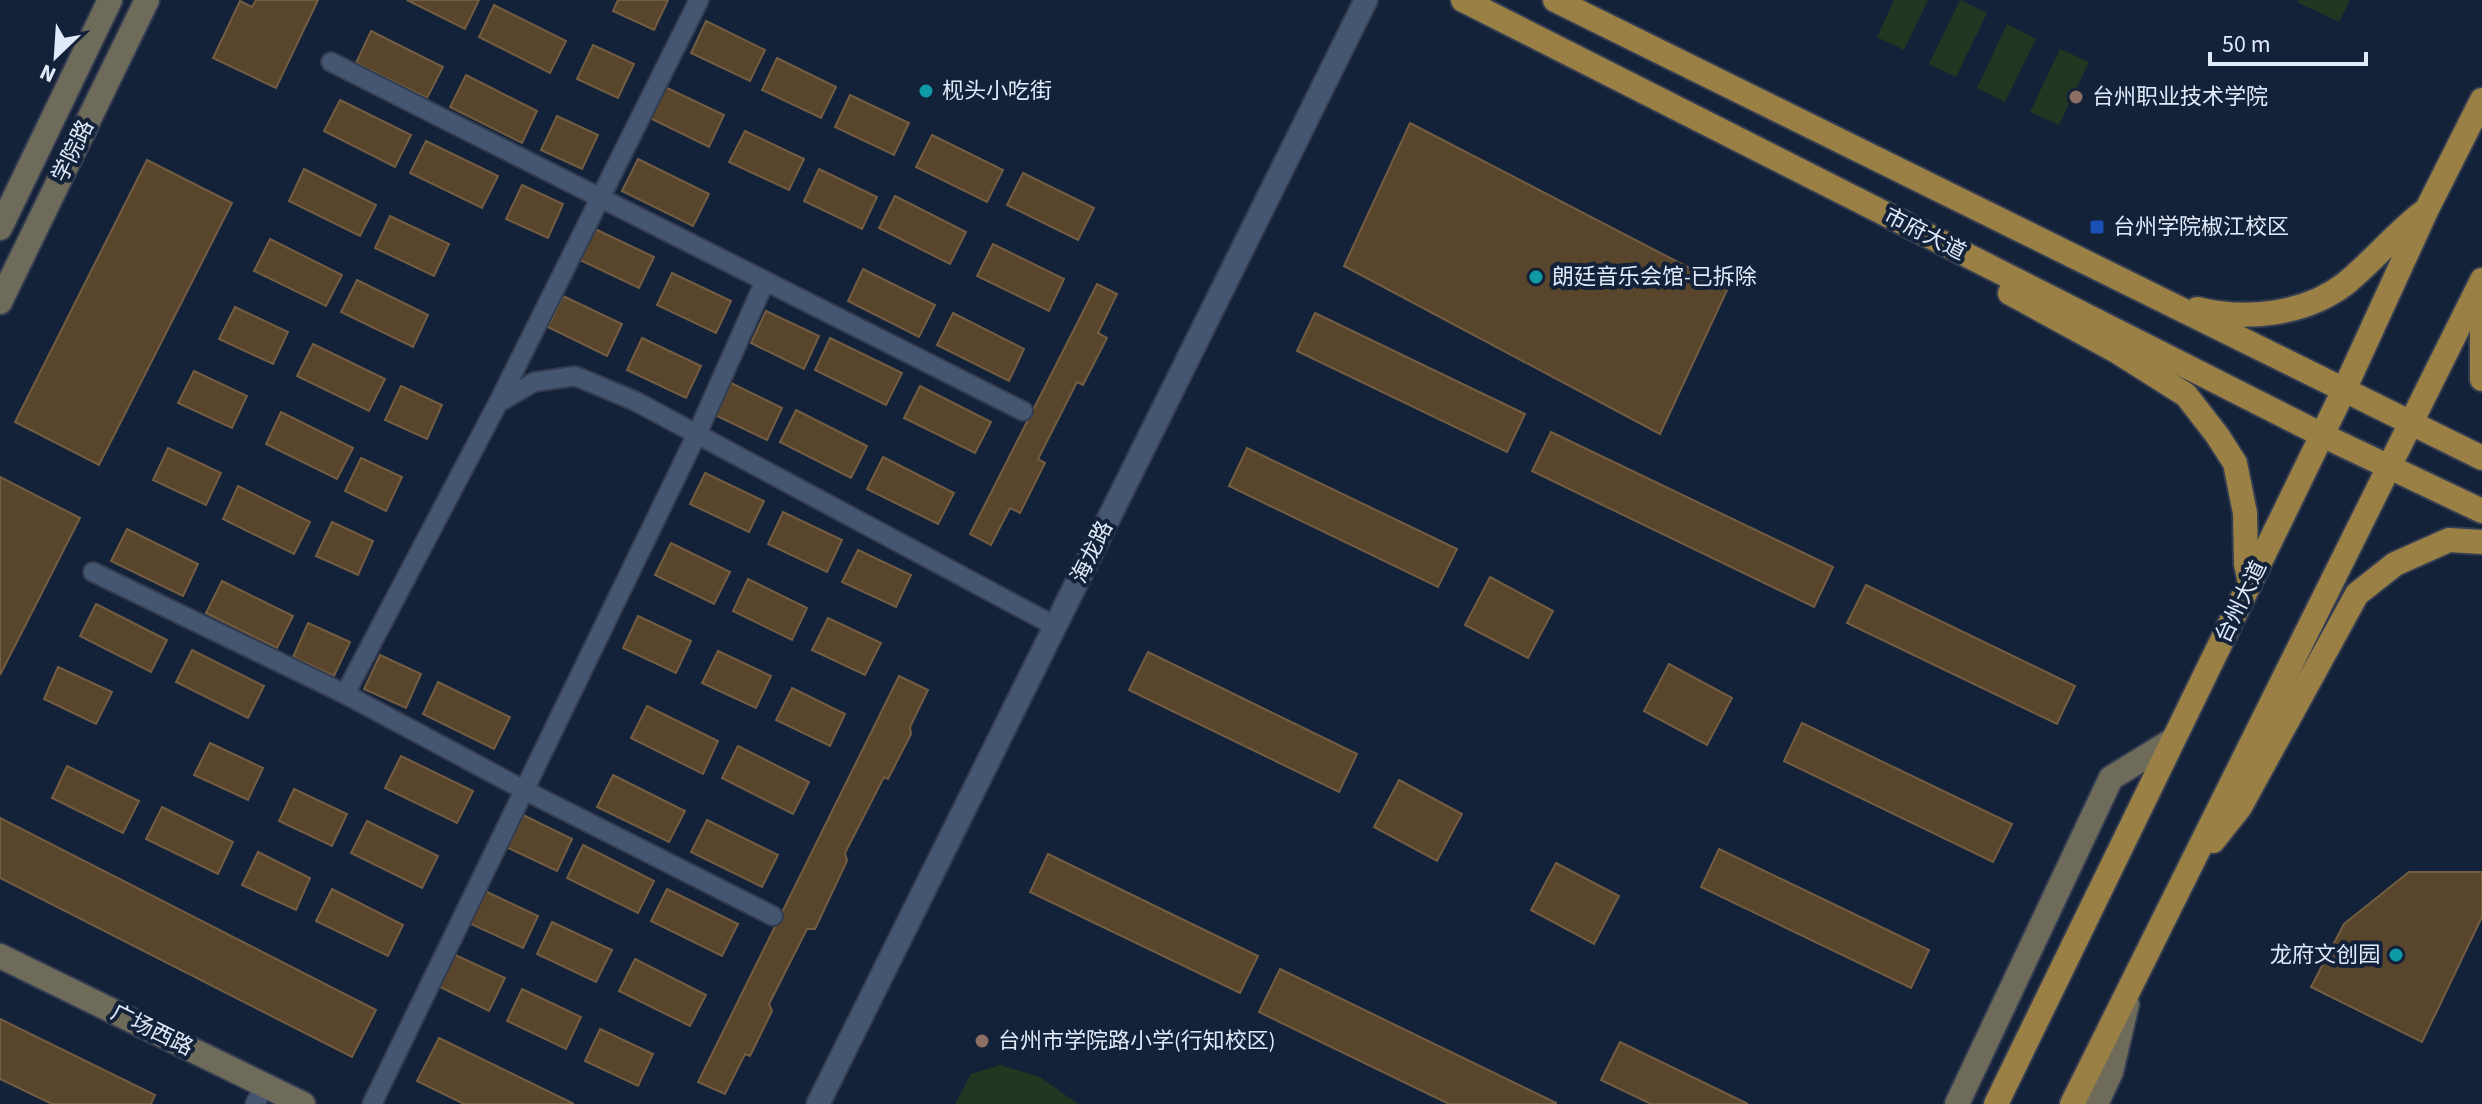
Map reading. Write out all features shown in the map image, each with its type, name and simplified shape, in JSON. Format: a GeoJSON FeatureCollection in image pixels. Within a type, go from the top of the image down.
{"type":"FeatureCollection","features":[{"type":"Feature","properties":{"kind":"main road","name":"学院路"},"geometry":{"type":"LineString","coordinates":[[0,228],[110,0]]}},
{"type":"Feature","properties":{"kind":"main road","name":"学院路"},"geometry":{"type":"LineString","coordinates":[[0,302],[147,0]]}},
{"type":"Feature","properties":{"kind":"main road","name":"市府大道"},"geometry":{"type":"LineString","coordinates":[[1463,0],[2322,435],[2482,511]]}},
{"type":"Feature","properties":{"kind":"main road","name":"市府大道"},"geometry":{"type":"LineString","coordinates":[[1555,0],[2482,458]]}},
{"type":"Feature","properties":{"kind":"main road","name":"台州大道"},"geometry":{"type":"LineString","coordinates":[[1996,1104],[2482,100]]}},
{"type":"Feature","properties":{"kind":"main road"},"geometry":{"type":"LineString","coordinates":[[2166,302],[2215,314],[2253,315],[2292,309],[2325,297],[2345,284],[2394,235],[2427,209]]}},
{"type":"Feature","properties":{"kind":"main road"},"geometry":{"type":"LineString","coordinates":[[1952,247],[1994,283],[2118,352],[2186,395],[2235,463],[2245,513],[2246,564],[2250,583]]}},
{"type":"Feature","properties":{"kind":"main road"},"geometry":{"type":"LineString","coordinates":[[2072,1104],[2482,280]]}},
{"type":"Feature","properties":{"kind":"main road"},"geometry":{"type":"LineString","coordinates":[[2482,317],[2482,379]]}},
{"type":"Feature","properties":{"kind":"main road"},"geometry":{"type":"LineString","coordinates":[[2182,881],[2240,807],[2357,594],[2395,564],[2449,540],[2482,542]]}},
{"type":"Feature","properties":{"kind":"main road"},"geometry":{"type":"LineString","coordinates":[[1957,1104],[2111,778],[2173,740]]}},
{"type":"Feature","properties":{"kind":"main road","name":"广场西路"},"geometry":{"type":"LineString","coordinates":[[0,956],[260,1095],[303,1104]]}},
{"type":"Feature","properties":{"kind":"main road"},"geometry":{"type":"LineString","coordinates":[[2096,1104],[2111,1072],[2131,985]]}},
{"type":"Feature","properties":{"kind":"street"},"geometry":{"type":"LineString","coordinates":[[345,694],[498,403],[699,0]]}},
{"type":"Feature","properties":{"kind":"street","name":"海龙路"},"geometry":{"type":"LineString","coordinates":[[818,1104],[1366,0]]}},
{"type":"Feature","properties":{"kind":"street"},"geometry":{"type":"LineString","coordinates":[[331,62],[1023,411]]}},
{"type":"Feature","properties":{"kind":"street"},"geometry":{"type":"LineString","coordinates":[[372,1104],[697,434],[765,281]]}},
{"type":"Feature","properties":{"kind":"street"},"geometry":{"type":"LineString","coordinates":[[498,403],[534,382],[575,376],[635,401],[1055,626]]}},
{"type":"Feature","properties":{"kind":"street"},"geometry":{"type":"LineString","coordinates":[[93,572],[345,694],[524,790],[773,916]]}},
{"type":"Feature","properties":{"kind":"green space"},"geometry":{"type":"Polygon","coordinates":[[[1894,0],[1928,0],[1904,50],[1877,37],[1894,0]]]}},
{"type":"Feature","properties":{"kind":"green space"},"geometry":{"type":"Polygon","coordinates":[[[1960,0],[1987,13],[1956,77],[1929,64],[1960,0]]]}},
{"type":"Feature","properties":{"kind":"green space"},"geometry":{"type":"Polygon","coordinates":[[[2298,0],[2350,0],[2339,22],[2298,0]]]}},
{"type":"Feature","properties":{"kind":"green space"},"geometry":{"type":"Polygon","coordinates":[[[2007,24],[2036,39],[2005,102],[1977,88],[2007,24]]]}},
{"type":"Feature","properties":{"kind":"green space"},"geometry":{"type":"Polygon","coordinates":[[[2060,49],[2089,62],[2059,125],[2030,112],[2060,49]]]}},
{"type":"Feature","properties":{"kind":"green space"},"geometry":{"type":"Polygon","coordinates":[[[1000,1065],[1040,1077],[1078,1104],[955,1104],[971,1074],[1000,1065]]]}},
{"type":"Feature","properties":{"kind":"building"},"geometry":{"type":"Polygon","coordinates":[[[256,0],[318,0],[276,88],[213,58],[240,1],[252,7],[256,0]]]}},
{"type":"Feature","properties":{"kind":"building"},"geometry":{"type":"Polygon","coordinates":[[[407,0],[479,0],[465,29],[407,0]]]}},
{"type":"Feature","properties":{"kind":"building"},"geometry":{"type":"Polygon","coordinates":[[[618,0],[668,0],[654,30],[613,11],[618,0]]]}},
{"type":"Feature","properties":{"kind":"building"},"geometry":{"type":"Polygon","coordinates":[[[494,5],[566,41],[550,73],[479,37],[494,5]]]}},
{"type":"Feature","properties":{"kind":"building"},"geometry":{"type":"Polygon","coordinates":[[[706,21],[765,50],[750,81],[691,53],[706,21]]]}},
{"type":"Feature","properties":{"kind":"building"},"geometry":{"type":"Polygon","coordinates":[[[371,31],[443,67],[427,98],[356,63],[371,31]]]}},
{"type":"Feature","properties":{"kind":"building"},"geometry":{"type":"Polygon","coordinates":[[[593,45],[634,64],[618,98],[577,79],[593,45]]]}},
{"type":"Feature","properties":{"kind":"building"},"geometry":{"type":"Polygon","coordinates":[[[777,58],[836,87],[821,118],[762,90],[777,58]]]}},
{"type":"Feature","properties":{"kind":"building"},"geometry":{"type":"Polygon","coordinates":[[[466,75],[537,111],[522,143],[450,107],[466,75]]]}},
{"type":"Feature","properties":{"kind":"building"},"geometry":{"type":"Polygon","coordinates":[[[665,87],[724,115],[709,147],[650,118],[665,87]]]}},
{"type":"Feature","properties":{"kind":"building"},"geometry":{"type":"Polygon","coordinates":[[[850,95],[909,123],[894,155],[835,127],[850,95]]]}},
{"type":"Feature","properties":{"kind":"building"},"geometry":{"type":"Polygon","coordinates":[[[340,100],[411,135],[395,167],[324,131],[340,100]]]}},
{"type":"Feature","properties":{"kind":"building"},"geometry":{"type":"Polygon","coordinates":[[[557,116],[598,135],[582,169],[541,150],[557,116]]]}},
{"type":"Feature","properties":{"kind":"building","name":"朗廷音乐会馆-已拆除"},"geometry":{"type":"Polygon","coordinates":[[[1410,123],[1728,288],[1660,434],[1344,266],[1410,123]]]}},
{"type":"Feature","properties":{"kind":"building"},"geometry":{"type":"Polygon","coordinates":[[[745,131],[804,159],[789,190],[729,162],[745,131]]]}},
{"type":"Feature","properties":{"kind":"building"},"geometry":{"type":"Polygon","coordinates":[[[932,135],[1003,170],[987,202],[916,167],[932,135]]]}},
{"type":"Feature","properties":{"kind":"building"},"geometry":{"type":"Polygon","coordinates":[[[426,141],[498,176],[482,208],[410,173],[426,141]]]}},
{"type":"Feature","properties":{"kind":"building"},"geometry":{"type":"Polygon","coordinates":[[[638,159],[709,194],[693,226],[622,191],[638,159]]]}},
{"type":"Feature","properties":{"kind":"building"},"geometry":{"type":"Polygon","coordinates":[[[147,160],[232,203],[99,465],[15,422],[147,160]]]}},
{"type":"Feature","properties":{"kind":"building"},"geometry":{"type":"Polygon","coordinates":[[[304,169],[376,205],[360,236],[289,201],[304,169]]]}},
{"type":"Feature","properties":{"kind":"building"},"geometry":{"type":"Polygon","coordinates":[[[819,169],[877,197],[862,229],[804,201],[819,169]]]}},
{"type":"Feature","properties":{"kind":"building"},"geometry":{"type":"Polygon","coordinates":[[[1023,173],[1094,208],[1078,240],[1007,205],[1023,173]]]}},
{"type":"Feature","properties":{"kind":"building"},"geometry":{"type":"Polygon","coordinates":[[[522,185],[563,204],[548,238],[506,219],[522,185]]]}},
{"type":"Feature","properties":{"kind":"building"},"geometry":{"type":"Polygon","coordinates":[[[895,196],[966,232],[950,264],[879,228],[895,196]]]}},
{"type":"Feature","properties":{"kind":"building"},"geometry":{"type":"Polygon","coordinates":[[[390,216],[449,244],[434,276],[375,248],[390,216]]]}},
{"type":"Feature","properties":{"kind":"building"},"geometry":{"type":"Polygon","coordinates":[[[595,229],[654,257],[639,288],[580,260],[595,229]]]}},
{"type":"Feature","properties":{"kind":"building"},"geometry":{"type":"Polygon","coordinates":[[[270,239],[342,275],[326,306],[254,271],[270,239]]]}},
{"type":"Feature","properties":{"kind":"building"},"geometry":{"type":"Polygon","coordinates":[[[993,244],[1064,279],[1049,311],[977,276],[993,244]]]}},
{"type":"Feature","properties":{"kind":"building"},"geometry":{"type":"Polygon","coordinates":[[[863,269],[935,305],[919,337],[848,301],[863,269]]]}},
{"type":"Feature","properties":{"kind":"building"},"geometry":{"type":"Polygon","coordinates":[[[672,273],[731,301],[716,333],[657,305],[672,273]]]}},
{"type":"Feature","properties":{"kind":"building"},"geometry":{"type":"Polygon","coordinates":[[[357,280],[428,315],[413,347],[341,312],[357,280]]]}},
{"type":"Feature","properties":{"kind":"building"},"geometry":{"type":"Polygon","coordinates":[[[1097,284],[1117,294],[1098,333],[1107,338],[1083,385],[1077,382],[1038,459],[1045,463],[1020,513],[1010,508],[991,545],[970,534],[1097,284]]]}},
{"type":"Feature","properties":{"kind":"building"},"geometry":{"type":"Polygon","coordinates":[[[563,296],[622,324],[607,356],[548,327],[563,296]]]}},
{"type":"Feature","properties":{"kind":"building"},"geometry":{"type":"Polygon","coordinates":[[[235,307],[288,332],[273,364],[219,339],[235,307]]]}},
{"type":"Feature","properties":{"kind":"building"},"geometry":{"type":"Polygon","coordinates":[[[766,311],[819,336],[804,369],[751,343],[766,311]]]}},
{"type":"Feature","properties":{"kind":"building"},"geometry":{"type":"Polygon","coordinates":[[[953,313],[1024,349],[1009,381],[937,345],[953,313]]]}},
{"type":"Feature","properties":{"kind":"building"},"geometry":{"type":"Polygon","coordinates":[[[1315,313],[1525,414],[1507,452],[1297,351],[1315,313]]]}},
{"type":"Feature","properties":{"kind":"building"},"geometry":{"type":"Polygon","coordinates":[[[642,338],[701,366],[686,398],[627,370],[642,338]]]}},
{"type":"Feature","properties":{"kind":"building"},"geometry":{"type":"Polygon","coordinates":[[[830,338],[902,373],[886,405],[815,370],[830,338]]]}},
{"type":"Feature","properties":{"kind":"building"},"geometry":{"type":"Polygon","coordinates":[[[313,344],[385,379],[369,411],[297,376],[313,344]]]}},
{"type":"Feature","properties":{"kind":"building"},"geometry":{"type":"Polygon","coordinates":[[[194,371],[247,396],[232,428],[178,403],[194,371]]]}},
{"type":"Feature","properties":{"kind":"building"},"geometry":{"type":"Polygon","coordinates":[[[729,382],[782,408],[767,440],[713,414],[729,382]]]}},
{"type":"Feature","properties":{"kind":"building"},"geometry":{"type":"Polygon","coordinates":[[[401,386],[442,405],[427,439],[385,420],[401,386]]]}},
{"type":"Feature","properties":{"kind":"building"},"geometry":{"type":"Polygon","coordinates":[[[920,386],[991,422],[975,453],[904,418],[920,386]]]}},
{"type":"Feature","properties":{"kind":"building"},"geometry":{"type":"Polygon","coordinates":[[[796,410],[867,446],[851,478],[780,442],[796,410]]]}},
{"type":"Feature","properties":{"kind":"building"},"geometry":{"type":"Polygon","coordinates":[[[281,412],[353,448],[337,479],[266,444],[281,412]]]}},
{"type":"Feature","properties":{"kind":"building"},"geometry":{"type":"Polygon","coordinates":[[[1551,432],[1833,567],[1814,607],[1532,471],[1551,432]]]}},
{"type":"Feature","properties":{"kind":"building"},"geometry":{"type":"Polygon","coordinates":[[[168,448],[221,473],[206,505],[153,480],[168,448]]]}},
{"type":"Feature","properties":{"kind":"building"},"geometry":{"type":"Polygon","coordinates":[[[1247,448],[1457,549],[1438,587],[1229,486],[1247,448]]]}},
{"type":"Feature","properties":{"kind":"building"},"geometry":{"type":"Polygon","coordinates":[[[883,457],[954,493],[938,524],[867,489],[883,457]]]}},
{"type":"Feature","properties":{"kind":"building"},"geometry":{"type":"Polygon","coordinates":[[[361,458],[402,477],[386,511],[345,491],[361,458]]]}},
{"type":"Feature","properties":{"kind":"building"},"geometry":{"type":"Polygon","coordinates":[[[705,473],[764,501],[749,532],[690,504],[705,473]]]}},
{"type":"Feature","properties":{"kind":"building"},"geometry":{"type":"Polygon","coordinates":[[[0,477],[80,518],[0,675],[0,477]]]}},
{"type":"Feature","properties":{"kind":"building"},"geometry":{"type":"Polygon","coordinates":[[[238,486],[310,522],[294,554],[223,519],[238,486]]]}},
{"type":"Feature","properties":{"kind":"building"},"geometry":{"type":"Polygon","coordinates":[[[783,512],[842,540],[827,572],[768,544],[783,512]]]}},
{"type":"Feature","properties":{"kind":"building"},"geometry":{"type":"Polygon","coordinates":[[[332,522],[373,541],[358,575],[316,556],[332,522]]]}},
{"type":"Feature","properties":{"kind":"building"},"geometry":{"type":"Polygon","coordinates":[[[127,529],[198,564],[183,596],[111,561],[127,529]]]}},
{"type":"Feature","properties":{"kind":"building"},"geometry":{"type":"Polygon","coordinates":[[[671,543],[730,572],[714,604],[655,575],[671,543]]]}},
{"type":"Feature","properties":{"kind":"building"},"geometry":{"type":"Polygon","coordinates":[[[858,550],[911,575],[896,607],[842,582],[858,550]]]}},
{"type":"Feature","properties":{"kind":"building"},"geometry":{"type":"Polygon","coordinates":[[[1490,577],[1553,611],[1528,658],[1465,625],[1490,577]]]}},
{"type":"Feature","properties":{"kind":"building"},"geometry":{"type":"Polygon","coordinates":[[[748,579],[807,608],[792,640],[733,611],[748,579]]]}},
{"type":"Feature","properties":{"kind":"building"},"geometry":{"type":"Polygon","coordinates":[[[222,581],[293,616],[277,648],[206,613],[222,581]]]}},
{"type":"Feature","properties":{"kind":"building"},"geometry":{"type":"Polygon","coordinates":[[[1866,585],[2075,686],[2057,724],[1847,623],[1866,585]]]}},
{"type":"Feature","properties":{"kind":"building"},"geometry":{"type":"Polygon","coordinates":[[[96,604],[167,640],[151,672],[80,636],[96,604]]]}},
{"type":"Feature","properties":{"kind":"building"},"geometry":{"type":"Polygon","coordinates":[[[638,616],[691,641],[676,673],[623,648],[638,616]]]}},
{"type":"Feature","properties":{"kind":"building"},"geometry":{"type":"Polygon","coordinates":[[[828,618],[881,643],[865,675],[812,650],[828,618]]]}},
{"type":"Feature","properties":{"kind":"building"},"geometry":{"type":"Polygon","coordinates":[[[308,623],[350,642],[334,676],[293,657],[308,623]]]}},
{"type":"Feature","properties":{"kind":"building"},"geometry":{"type":"Polygon","coordinates":[[[192,650],[264,686],[248,718],[176,682],[192,650]]]}},
{"type":"Feature","properties":{"kind":"building"},"geometry":{"type":"Polygon","coordinates":[[[718,651],[771,676],[756,708],[702,683],[718,651]]]}},
{"type":"Feature","properties":{"kind":"building"},"geometry":{"type":"Polygon","coordinates":[[[1148,652],[1357,754],[1339,792],[1129,690],[1148,652]]]}},
{"type":"Feature","properties":{"kind":"building"},"geometry":{"type":"Polygon","coordinates":[[[380,655],[421,674],[406,708],[364,689],[380,655]]]}},
{"type":"Feature","properties":{"kind":"building"},"geometry":{"type":"Polygon","coordinates":[[[1669,664],[1732,698],[1707,745],[1644,711],[1669,664]]]}},
{"type":"Feature","properties":{"kind":"building"},"geometry":{"type":"Polygon","coordinates":[[[58,667],[112,692],[96,724],[44,699],[58,667]]]}},
{"type":"Feature","properties":{"kind":"building"},"geometry":{"type":"Polygon","coordinates":[[[899,676],[928,690],[910,727],[911,734],[888,779],[884,777],[845,853],[847,861],[815,929],[807,929],[769,1004],[772,1011],[750,1056],[745,1054],[725,1094],[698,1082],[899,676]]]}},
{"type":"Feature","properties":{"kind":"building"},"geometry":{"type":"Polygon","coordinates":[[[438,682],[510,717],[494,749],[423,714],[438,682]]]}},
{"type":"Feature","properties":{"kind":"building"},"geometry":{"type":"Polygon","coordinates":[[[792,688],[845,714],[830,746],[776,720],[792,688]]]}},
{"type":"Feature","properties":{"kind":"building"},"geometry":{"type":"Polygon","coordinates":[[[647,706],[718,741],[703,774],[631,738],[647,706]]]}},
{"type":"Feature","properties":{"kind":"building"},"geometry":{"type":"Polygon","coordinates":[[[1802,723],[2012,824],[1993,862],[1784,761],[1802,723]]]}},
{"type":"Feature","properties":{"kind":"building"},"geometry":{"type":"Polygon","coordinates":[[[210,743],[263,768],[248,800],[194,775],[210,743]]]}},
{"type":"Feature","properties":{"kind":"building"},"geometry":{"type":"Polygon","coordinates":[[[738,746],[809,782],[793,814],[722,778],[738,746]]]}},
{"type":"Feature","properties":{"kind":"building"},"geometry":{"type":"Polygon","coordinates":[[[401,756],[473,791],[457,823],[385,788],[401,756]]]}},
{"type":"Feature","properties":{"kind":"building"},"geometry":{"type":"Polygon","coordinates":[[[67,766],[139,801],[123,833],[52,798],[67,766]]]}},
{"type":"Feature","properties":{"kind":"building"},"geometry":{"type":"Polygon","coordinates":[[[613,775],[685,811],[669,842],[597,807],[613,775]]]}},
{"type":"Feature","properties":{"kind":"building"},"geometry":{"type":"Polygon","coordinates":[[[1399,780],[1462,814],[1437,861],[1374,827],[1399,780]]]}},
{"type":"Feature","properties":{"kind":"building"},"geometry":{"type":"Polygon","coordinates":[[[294,789],[347,814],[332,846],[279,821],[294,789]]]}},
{"type":"Feature","properties":{"kind":"building"},"geometry":{"type":"Polygon","coordinates":[[[162,807],[233,842],[218,874],[146,839],[162,807]]]}},
{"type":"Feature","properties":{"kind":"building"},"geometry":{"type":"Polygon","coordinates":[[[519,813],[572,839],[557,871],[504,846],[519,813]]]}},
{"type":"Feature","properties":{"kind":"building"},"geometry":{"type":"Polygon","coordinates":[[[0,818],[376,1010],[352,1057],[0,878],[0,818]]]}},
{"type":"Feature","properties":{"kind":"building"},"geometry":{"type":"Polygon","coordinates":[[[707,820],[778,855],[762,887],[691,852],[707,820]]]}},
{"type":"Feature","properties":{"kind":"building"},"geometry":{"type":"Polygon","coordinates":[[[367,821],[438,856],[422,888],[351,853],[367,821]]]}},
{"type":"Feature","properties":{"kind":"building"},"geometry":{"type":"Polygon","coordinates":[[[583,845],[654,881],[638,913],[567,878],[583,845]]]}},
{"type":"Feature","properties":{"kind":"building"},"geometry":{"type":"Polygon","coordinates":[[[1719,849],[1929,950],[1911,988],[1701,887],[1719,849]]]}},
{"type":"Feature","properties":{"kind":"building"},"geometry":{"type":"Polygon","coordinates":[[[258,852],[310,878],[296,910],[242,885],[258,852]]]}},
{"type":"Feature","properties":{"kind":"building"},"geometry":{"type":"Polygon","coordinates":[[[1048,854],[1258,956],[1240,993],[1030,892],[1048,854]]]}},
{"type":"Feature","properties":{"kind":"building"},"geometry":{"type":"Polygon","coordinates":[[[1556,863],[1619,896],[1594,944],[1531,910],[1556,863]]]}},
{"type":"Feature","properties":{"kind":"building","name":"龙府文创园"},"geometry":{"type":"Polygon","coordinates":[[[2409,872],[2482,872],[2482,917],[2422,1042],[2311,987],[2344,924],[2409,872]]]}},
{"type":"Feature","properties":{"kind":"building"},"geometry":{"type":"Polygon","coordinates":[[[332,889],[403,925],[388,956],[316,921],[332,889]]]}},
{"type":"Feature","properties":{"kind":"building"},"geometry":{"type":"Polygon","coordinates":[[[667,889],[738,924],[722,956],[651,921],[667,889]]]}},
{"type":"Feature","properties":{"kind":"building"},"geometry":{"type":"Polygon","coordinates":[[[485,891],[538,916],[523,948],[469,923],[485,891]]]}},
{"type":"Feature","properties":{"kind":"building"},"geometry":{"type":"Polygon","coordinates":[[[552,922],[612,950],[596,982],[537,954],[552,922]]]}},
{"type":"Feature","properties":{"kind":"building"},"geometry":{"type":"Polygon","coordinates":[[[451,953],[505,978],[489,1011],[436,985],[451,953]]]}},
{"type":"Feature","properties":{"kind":"building"},"geometry":{"type":"Polygon","coordinates":[[[635,959],[706,995],[690,1026],[619,991],[635,959]]]}},
{"type":"Feature","properties":{"kind":"building"},"geometry":{"type":"Polygon","coordinates":[[[1280,969],[1556,1104],[1449,1104],[1259,1012],[1280,969]]]}},
{"type":"Feature","properties":{"kind":"building"},"geometry":{"type":"Polygon","coordinates":[[[522,989],[581,1017],[566,1049],[507,1021],[522,989]]]}},
{"type":"Feature","properties":{"kind":"building"},"geometry":{"type":"Polygon","coordinates":[[[0,1019],[155,1095],[151,1104],[52,1104],[0,1079],[0,1019]]]}},
{"type":"Feature","properties":{"kind":"building"},"geometry":{"type":"Polygon","coordinates":[[[600,1029],[653,1054],[638,1086],[585,1061],[600,1029]]]}},
{"type":"Feature","properties":{"kind":"building"},"geometry":{"type":"Polygon","coordinates":[[[439,1038],[574,1104],[464,1104],[417,1081],[439,1038]]]}},
{"type":"Feature","properties":{"kind":"building"},"geometry":{"type":"Polygon","coordinates":[[[1620,1042],[1748,1104],[1651,1104],[1601,1080],[1620,1042]]]}},
{"type":"Feature","properties":{"kind":"place","name":"枧头小吃街"},"geometry":{"type":"Point","coordinates":[926,91]}},
{"type":"Feature","properties":{"kind":"place","name":"台州职业技术学院"},"geometry":{"type":"Point","coordinates":[2076,97]}},
{"type":"Feature","properties":{"kind":"place","name":"台州学院椒江校区"},"geometry":{"type":"Point","coordinates":[2097,227]}},
{"type":"Feature","properties":{"kind":"place","name":"朗廷音乐会馆-已拆除"},"geometry":{"type":"Point","coordinates":[1536,277]}},
{"type":"Feature","properties":{"kind":"place","name":"龙府文创园"},"geometry":{"type":"Point","coordinates":[2396,955]}},
{"type":"Feature","properties":{"kind":"place","name":"台州市学院路小学(行知校区)"},"geometry":{"type":"Point","coordinates":[982,1041]}}]}
